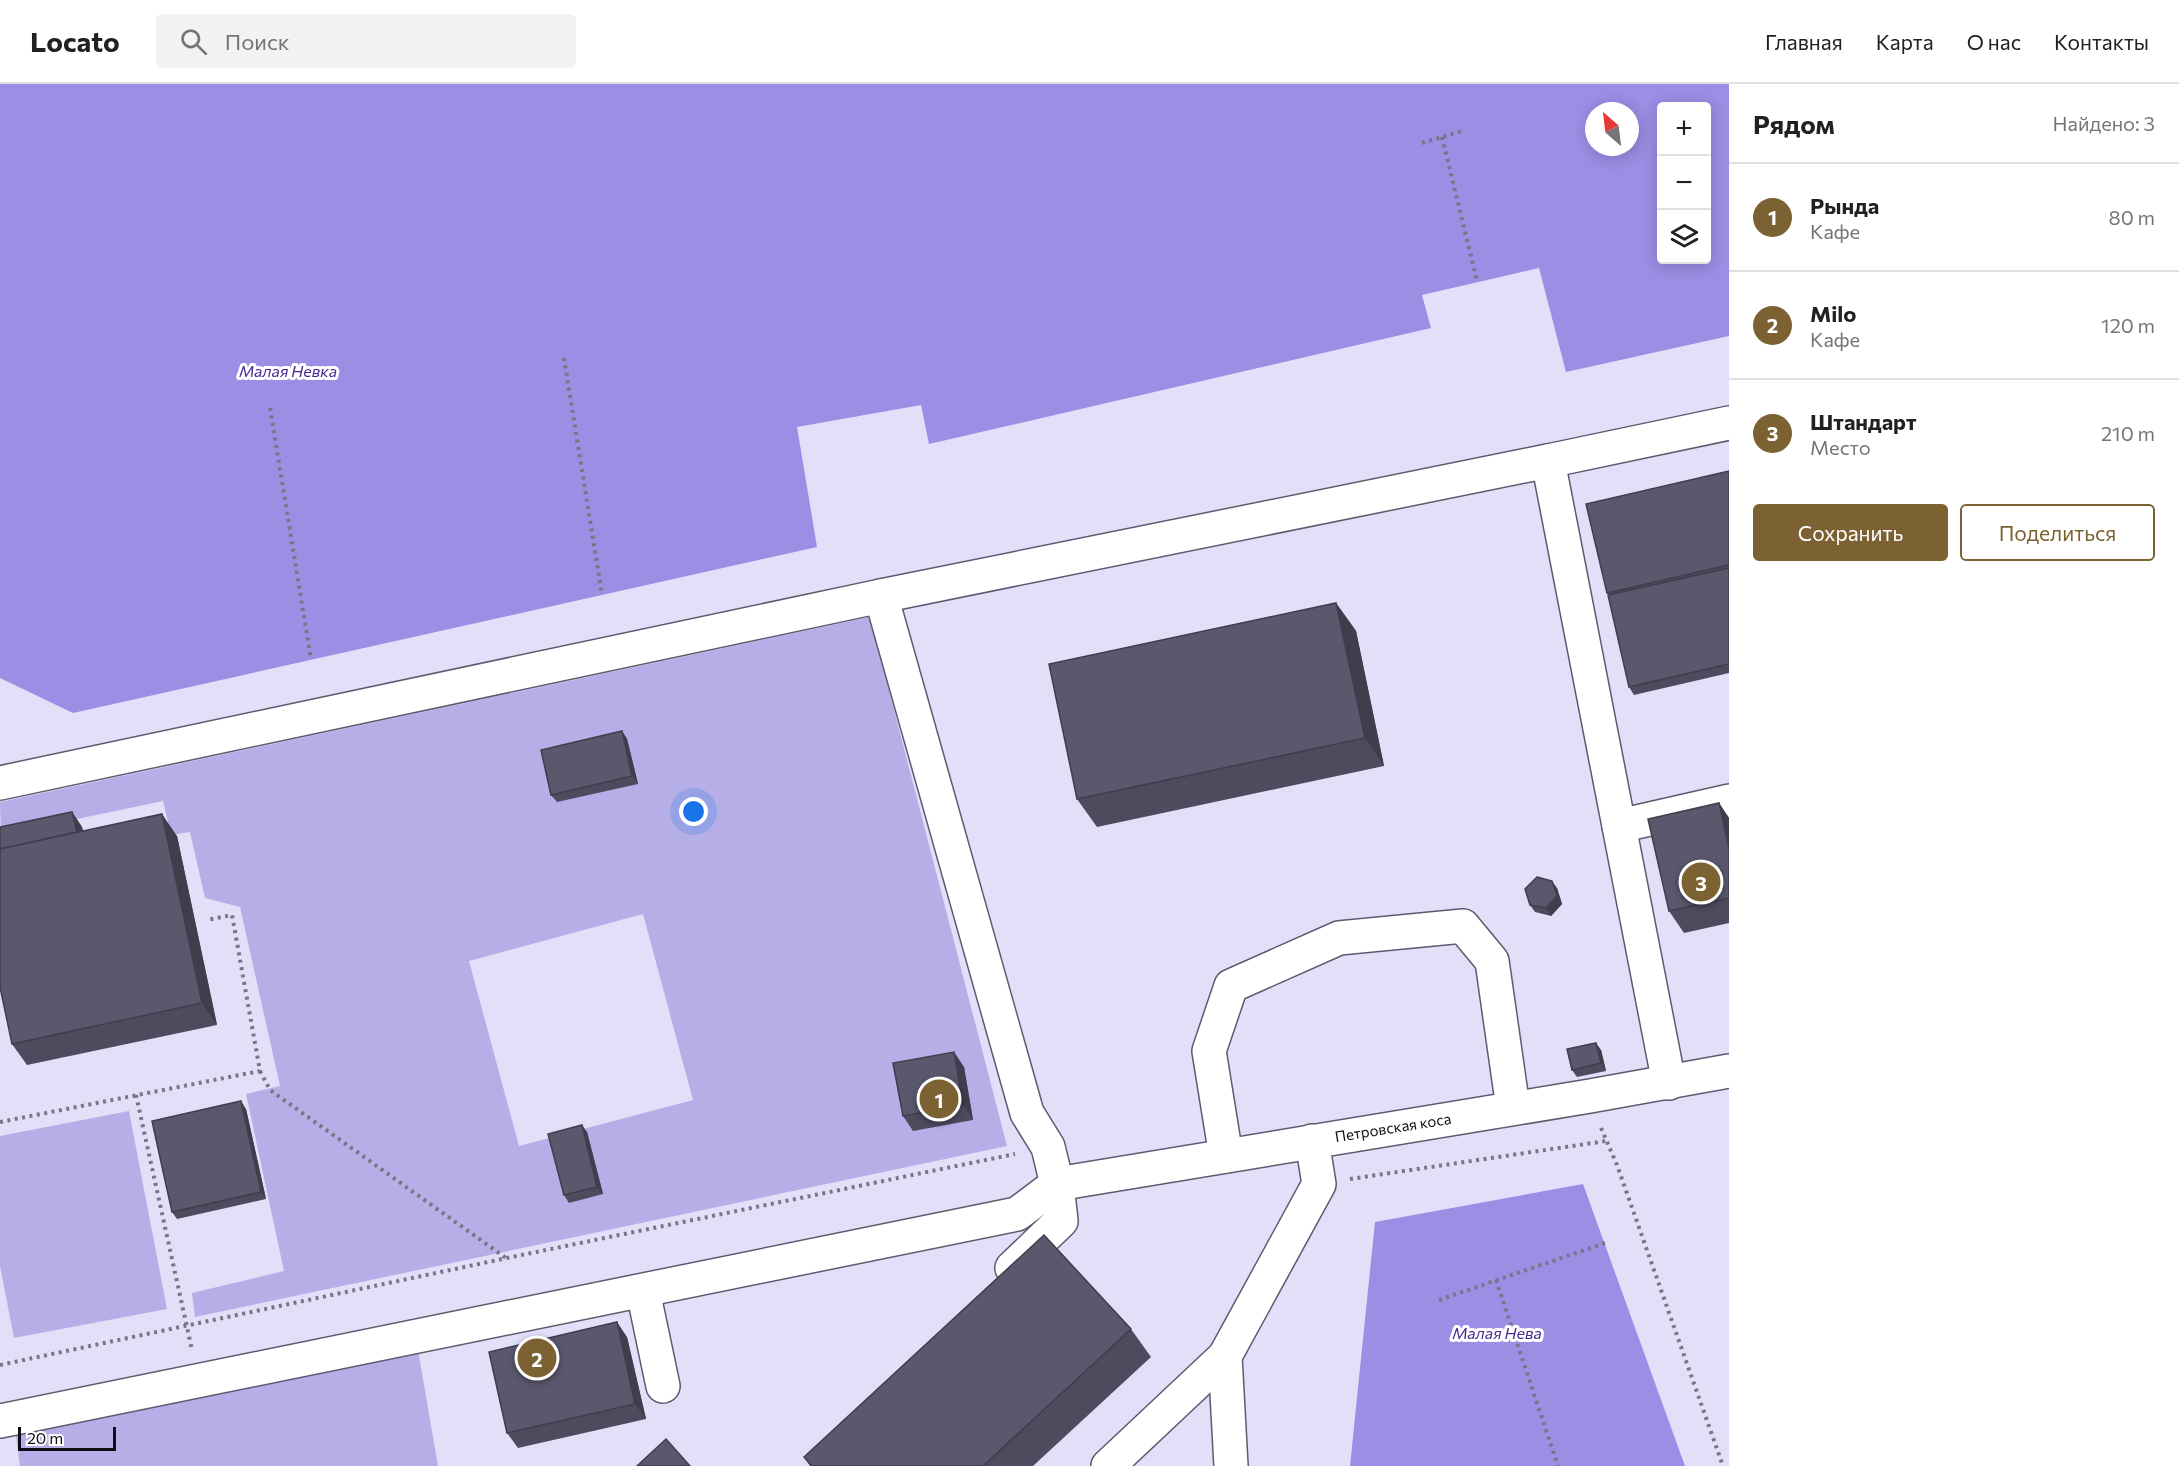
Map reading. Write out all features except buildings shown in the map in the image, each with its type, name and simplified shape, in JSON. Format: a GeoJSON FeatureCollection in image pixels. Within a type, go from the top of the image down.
{"type":"FeatureCollection","features":[{"type":"Feature","properties":{"kind":"lane"},"geometry":{"type":"LineString","coordinates":[[0,783],[881,596],[1729,423]]}},
{"type":"Feature","properties":{"kind":"lane"},"geometry":{"type":"LineString","coordinates":[[1548,461],[1669,1083]]}},
{"type":"Feature","properties":{"kind":"lane"},"geometry":{"type":"LineString","coordinates":[[881,596],[1028,1113],[1048,1147],[1057,1184],[1061,1221],[993,1286]]}},
{"type":"Feature","properties":{"kind":"lane"},"geometry":{"type":"LineString","coordinates":[[1619,826],[1729,801]]}},
{"type":"Feature","properties":{"kind":"lane"},"geometry":{"type":"LineString","coordinates":[[1226,1156],[1209,1051],[1231,986],[1339,938],[1463,926],[1492,961],[1513,1108]]}},
{"type":"Feature","properties":{"kind":"lane","name":"Петровская коса"},"geometry":{"type":"LineString","coordinates":[[1057,1184],[1669,1083],[1729,1071]]}},
{"type":"Feature","properties":{"kind":"lane"},"geometry":{"type":"LineString","coordinates":[[1108,1466],[1225,1356],[1319,1184],[1312,1141]]}},
{"type":"Feature","properties":{"kind":"lane"},"geometry":{"type":"LineString","coordinates":[[0,1421],[1017,1214],[1057,1184]]}},
{"type":"Feature","properties":{"kind":"lane"},"geometry":{"type":"LineString","coordinates":[[643,1291],[663,1386]]}},
{"type":"Feature","properties":{"kind":"lane"},"geometry":{"type":"LineString","coordinates":[[1225,1356],[1231,1466]]}},
{"type":"Feature","properties":{"kind":"path"},"geometry":{"type":"LineString","coordinates":[[1422,143],[1465,130]]}},
{"type":"Feature","properties":{"kind":"path"},"geometry":{"type":"LineString","coordinates":[[1442,137],[1478,281]]}},
{"type":"Feature","properties":{"kind":"path"},"geometry":{"type":"LineString","coordinates":[[564,358],[602,595]]}},
{"type":"Feature","properties":{"kind":"path"},"geometry":{"type":"LineString","coordinates":[[270,408],[310,659]]}},
{"type":"Feature","properties":{"kind":"path"},"geometry":{"type":"LineString","coordinates":[[207,920],[232,915],[260,1071],[270,1090],[507,1258]]}},
{"type":"Feature","properties":{"kind":"path"},"geometry":{"type":"LineString","coordinates":[[0,1122],[260,1071]]}},
{"type":"Feature","properties":{"kind":"path"},"geometry":{"type":"LineString","coordinates":[[136,1095],[187,1326]]}},
{"type":"Feature","properties":{"kind":"path"},"geometry":{"type":"LineString","coordinates":[[1590,1096],[1606,1142],[1617,1165],[1724,1466]]}},
{"type":"Feature","properties":{"kind":"path"},"geometry":{"type":"LineString","coordinates":[[1319,1184],[1606,1142]]}},
{"type":"Feature","properties":{"kind":"path"},"geometry":{"type":"LineString","coordinates":[[0,1365],[1048,1147]]}},
{"type":"Feature","properties":{"kind":"path"},"geometry":{"type":"LineString","coordinates":[[1439,1300],[1605,1243]]}},
{"type":"Feature","properties":{"kind":"path"},"geometry":{"type":"LineString","coordinates":[[1496,1280],[1558,1466]]}},
{"type":"Feature","properties":{"kind":"shaded area"},"geometry":{"type":"Polygon","coordinates":[[[870,617],[1007,1146],[195,1317],[192,1293],[284,1271],[246,1094],[280,1086],[240,907],[205,898],[190,832],[171,835],[163,801],[1,835],[0,802],[870,617]],[[643,914],[469,961],[519,1146],[693,1100],[643,914]]]}},
{"type":"Feature","properties":{"kind":"shaded area"},"geometry":{"type":"Polygon","coordinates":[[[129,1111],[167,1309],[14,1338],[0,1266],[0,1136],[129,1111]]]}},
{"type":"Feature","properties":{"kind":"shaded area"},"geometry":{"type":"Polygon","coordinates":[[[418,1350],[438,1466],[20,1466],[16,1435],[418,1350]]]}},
{"type":"Feature","properties":{"kind":"water","name":"Малая Невка"},"geometry":{"type":"Polygon","coordinates":[[[0,84],[1729,84],[1729,336],[1566,372],[1539,268],[1422,295],[1431,328],[929,444],[921,405],[797,427],[817,547],[73,713],[0,678],[0,84]]]}},
{"type":"Feature","properties":{"kind":"water","name":"Малая Нева"},"geometry":{"type":"Polygon","coordinates":[[[1583,1184],[1685,1466],[1350,1466],[1375,1222],[1583,1184]]]}},
{"type":"Feature","properties":{"kind":"place","name":"Штандарт"},"geometry":{"type":"Point","coordinates":[1701,882]}},
{"type":"Feature","properties":{"kind":"place","name":"Рында"},"geometry":{"type":"Point","coordinates":[939,1099]}},
{"type":"Feature","properties":{"kind":"place","name":"Milo"},"geometry":{"type":"Point","coordinates":[537,1358]}}]}
